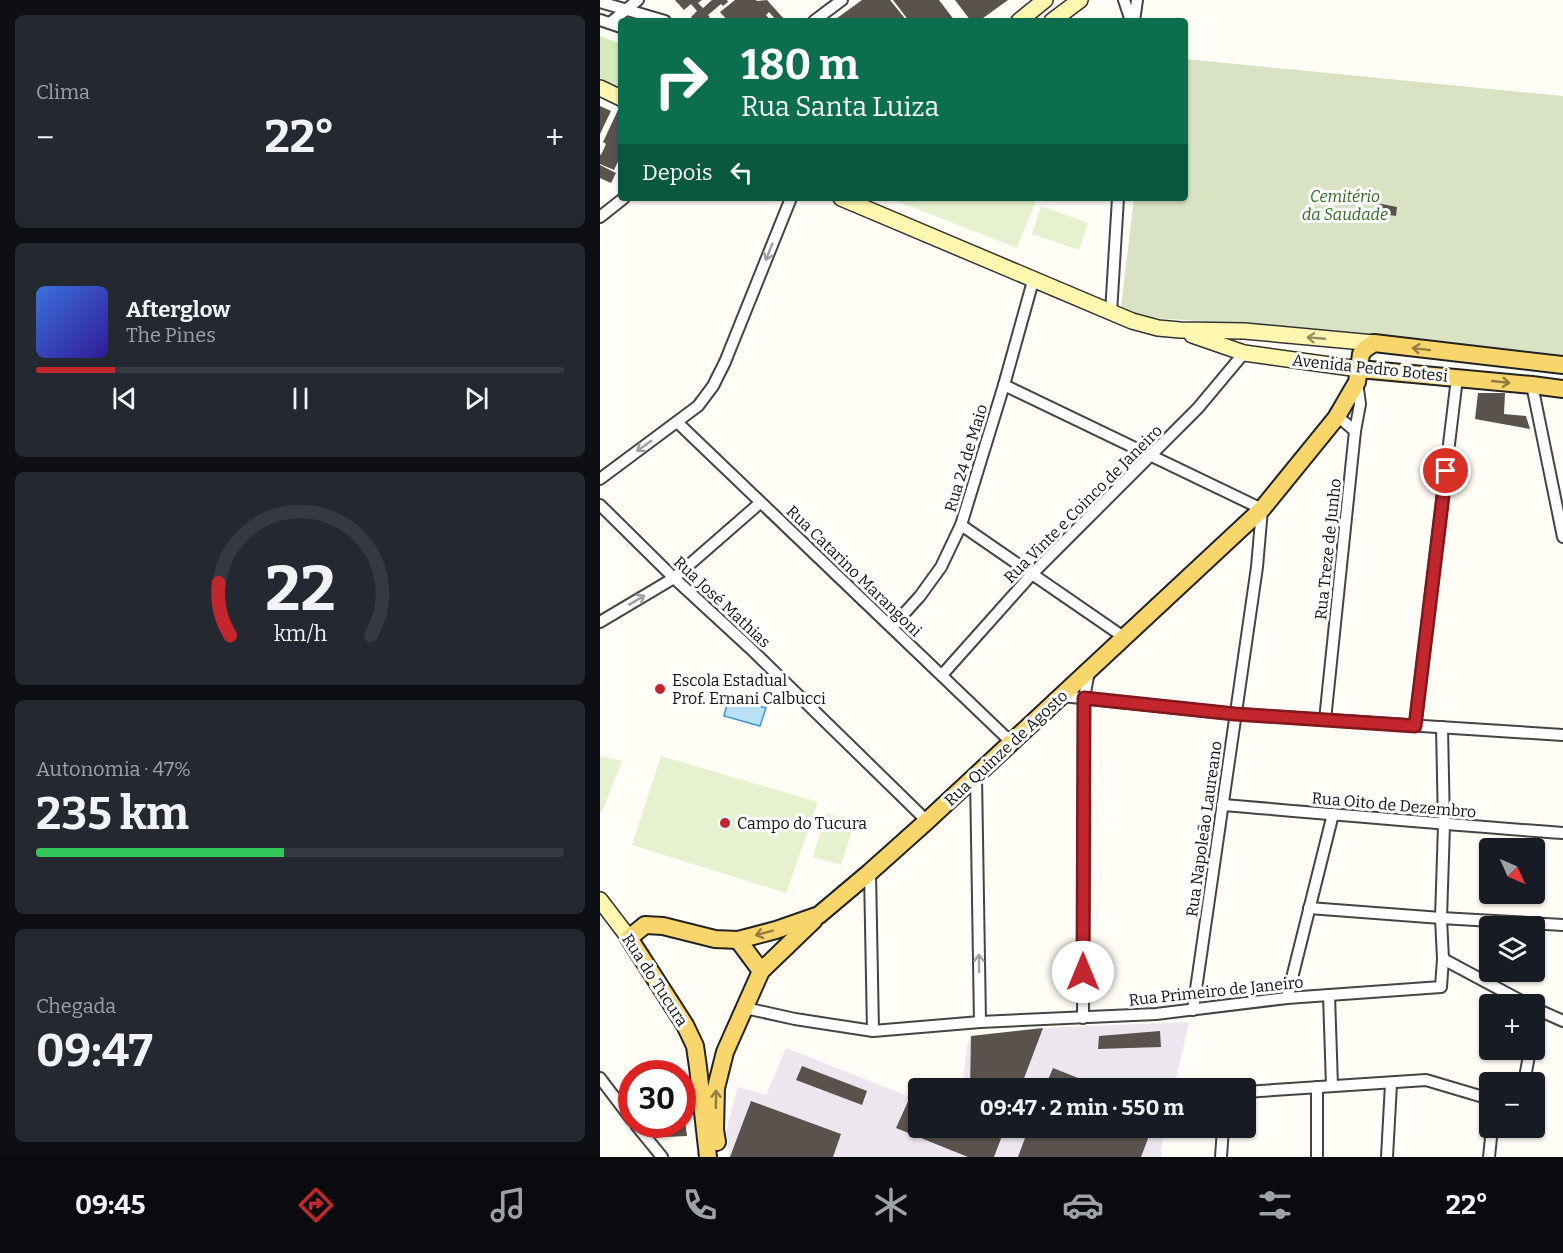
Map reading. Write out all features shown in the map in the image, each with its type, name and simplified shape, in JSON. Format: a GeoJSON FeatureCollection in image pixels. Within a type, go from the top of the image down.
{"type":"FeatureCollection","features":[{"type":"Feature","properties":{"kind":"main road"},"geometry":{"type":"LineString","coordinates":[[1023,18],[1045,0]]}},
{"type":"Feature","properties":{"kind":"main road"},"geometry":{"type":"LineString","coordinates":[[1056,18],[1080,0]]}},
{"type":"Feature","properties":{"kind":"main road"},"geometry":{"type":"LineString","coordinates":[[600,88],[618,97]]}},
{"type":"Feature","properties":{"kind":"main road","name":"Avenida Pedro Botesi"},"geometry":{"type":"LineString","coordinates":[[847,201],[1111,313],[1158,328],[1244,332],[1374,343],[1563,365]]}},
{"type":"Feature","properties":{"kind":"main road","name":"Avenida Pedro Botesi"},"geometry":{"type":"LineString","coordinates":[[1180,330],[1244,353],[1358,376],[1457,378],[1563,389]]}},
{"type":"Feature","properties":{"kind":"main road","name":"Rua Quinze de Agosto"},"geometry":{"type":"LineString","coordinates":[[629,938],[645,925],[663,926],[715,939],[738,940],[819,915],[870,873],[927,821],[1262,509],[1336,418],[1358,376],[1361,354],[1374,343]]}},
{"type":"Feature","properties":{"kind":"main road"},"geometry":{"type":"LineString","coordinates":[[1521,361],[1532,385]]}},
{"type":"Feature","properties":{"kind":"main road","name":"Rua do Tucura"},"geometry":{"type":"LineString","coordinates":[[600,900],[629,938],[685,1024],[694,1046],[698,1067],[708,1157]]}},
{"type":"Feature","properties":{"kind":"main road"},"geometry":{"type":"LineString","coordinates":[[719,1157],[715,1130],[716,1088],[725,1053],[761,971],[819,915]]}},
{"type":"Feature","properties":{"kind":"main road"},"geometry":{"type":"LineString","coordinates":[[738,940],[761,971]]}},
{"type":"Feature","properties":{"kind":"main road"},"geometry":{"type":"LineString","coordinates":[[694,1046],[725,1053]]}},
{"type":"Feature","properties":{"kind":"main road"},"geometry":{"type":"LineString","coordinates":[[698,1067],[719,1075]]}},
{"type":"Feature","properties":{"kind":"street"},"geometry":{"type":"LineString","coordinates":[[605,21],[638,0]]}},
{"type":"Feature","properties":{"kind":"street"},"geometry":{"type":"LineString","coordinates":[[818,18],[842,0]]}},
{"type":"Feature","properties":{"kind":"street"},"geometry":{"type":"LineString","coordinates":[[1124,0],[1131,18]]}},
{"type":"Feature","properties":{"kind":"street"},"geometry":{"type":"LineString","coordinates":[[1133,18],[1137,0]]}},
{"type":"Feature","properties":{"kind":"street"},"geometry":{"type":"LineString","coordinates":[[600,2],[654,18]]}},
{"type":"Feature","properties":{"kind":"street"},"geometry":{"type":"LineString","coordinates":[[600,217],[620,201]]}},
{"type":"Feature","properties":{"kind":"street"},"geometry":{"type":"LineString","coordinates":[[600,479],[698,406],[712,386],[721,370],[790,201]]}},
{"type":"Feature","properties":{"kind":"street"},"geometry":{"type":"LineString","coordinates":[[1111,313],[1118,201]]}},
{"type":"Feature","properties":{"kind":"street","name":"Rua 24 de Maio"},"geometry":{"type":"LineString","coordinates":[[892,627],[920,596],[941,567],[961,525],[1004,386],[1033,280]]}},
{"type":"Feature","properties":{"kind":"street","name":"Rua Vinte e Coinco de Janeiro"},"geometry":{"type":"LineString","coordinates":[[942,675],[1032,574],[1198,408],[1244,353]]}},
{"type":"Feature","properties":{"kind":"street","name":"Rua Treze de Junho"},"geometry":{"type":"LineString","coordinates":[[1325,720],[1355,431],[1360,404],[1358,376]]}},
{"type":"Feature","properties":{"kind":"street"},"geometry":{"type":"LineString","coordinates":[[1415,726],[1457,378]]}},
{"type":"Feature","properties":{"kind":"street"},"geometry":{"type":"LineString","coordinates":[[1532,385],[1563,537]]}},
{"type":"Feature","properties":{"kind":"street"},"geometry":{"type":"LineString","coordinates":[[1004,386],[1262,509]]}},
{"type":"Feature","properties":{"kind":"street"},"geometry":{"type":"LineString","coordinates":[[1336,418],[1355,431]]}},
{"type":"Feature","properties":{"kind":"street","name":"Rua Catarino Marangoni"},"geometry":{"type":"LineString","coordinates":[[677,422],[1011,742]]}},
{"type":"Feature","properties":{"kind":"street"},"geometry":{"type":"LineString","coordinates":[[600,622],[674,578],[760,502]]}},
{"type":"Feature","properties":{"kind":"street","name":"Rua José Mathias"},"geometry":{"type":"LineString","coordinates":[[600,505],[927,821]]}},
{"type":"Feature","properties":{"kind":"street","name":"Rua Napoleão Laureano"},"geometry":{"type":"LineString","coordinates":[[1193,1010],[1257,567],[1262,509]]}},
{"type":"Feature","properties":{"kind":"street"},"geometry":{"type":"LineString","coordinates":[[961,525],[1125,638]]}},
{"type":"Feature","properties":{"kind":"street"},"geometry":{"type":"LineString","coordinates":[[1083,1018],[1084,698],[1089,671]]}},
{"type":"Feature","properties":{"kind":"street"},"geometry":{"type":"LineString","coordinates":[[1062,696],[1235,714],[1563,735]]}},
{"type":"Feature","properties":{"kind":"street"},"geometry":{"type":"LineString","coordinates":[[1442,728],[1444,825],[1441,918],[1443,959],[1509,994]]}},
{"type":"Feature","properties":{"kind":"street"},"geometry":{"type":"LineString","coordinates":[[976,776],[980,1022]]}},
{"type":"Feature","properties":{"kind":"street","name":"Rua Oito de Dezembro"},"geometry":{"type":"LineString","coordinates":[[1222,805],[1563,833]]}},
{"type":"Feature","properties":{"kind":"street"},"geometry":{"type":"LineString","coordinates":[[1287,998],[1333,814]]}},
{"type":"Feature","properties":{"kind":"street"},"geometry":{"type":"LineString","coordinates":[[870,873],[873,1030]]}},
{"type":"Feature","properties":{"kind":"street"},"geometry":{"type":"LineString","coordinates":[[1310,908],[1563,925]]}},
{"type":"Feature","properties":{"kind":"street","name":"Rua Primeiro de Janeiro"},"geometry":{"type":"LineString","coordinates":[[745,1008],[795,1019],[873,1030],[980,1022],[1156,1014],[1287,998],[1441,987],[1443,959]]}},
{"type":"Feature","properties":{"kind":"street"},"geometry":{"type":"LineString","coordinates":[[1329,995],[1332,1086]]}},
{"type":"Feature","properties":{"kind":"street"},"geometry":{"type":"LineString","coordinates":[[1545,1012],[1563,1020]]}},
{"type":"Feature","properties":{"kind":"street"},"geometry":{"type":"LineString","coordinates":[[600,1078],[618,1102]]}},
{"type":"Feature","properties":{"kind":"street"},"geometry":{"type":"LineString","coordinates":[[1256,1091],[1426,1080],[1479,1096]]}},
{"type":"Feature","properties":{"kind":"street"},"geometry":{"type":"LineString","coordinates":[[1387,1157],[1390,1084]]}},
{"type":"Feature","properties":{"kind":"street"},"geometry":{"type":"LineString","coordinates":[[1317,1088],[1317,1157]]}},
{"type":"Feature","properties":{"kind":"street"},"geometry":{"type":"LineString","coordinates":[[647,1138],[662,1157]]}},
{"type":"Feature","properties":{"kind":"street"},"geometry":{"type":"LineString","coordinates":[[1221,1157],[1222,1138]]}},
{"type":"Feature","properties":{"kind":"street"},"geometry":{"type":"LineString","coordinates":[[1489,1157],[1491,1138]]}},
{"type":"Feature","properties":{"kind":"shaded area"},"geometry":{"type":"Polygon","coordinates":[[[1189,1022],[1176,1078],[963,1078],[967,1046],[971,1036],[1043,1028],[1189,1022]]]}},
{"type":"Feature","properties":{"kind":"shaded area"},"geometry":{"type":"Polygon","coordinates":[[[786,1048],[908,1096],[908,1138],[1164,1138],[1162,1157],[729,1157],[726,1130],[738,1087],[766,1095],[786,1048]]]}},
{"type":"Feature","properties":{"kind":"green space"},"geometry":{"type":"Polygon","coordinates":[[[600,36],[618,43],[618,86],[600,78],[600,36]]]}},
{"type":"Feature","properties":{"kind":"green space","name":"Cemitério da Saudade"},"geometry":{"type":"Polygon","coordinates":[[[1188,59],[1563,96],[1563,356],[1137,317],[1121,307],[1134,201],[1188,201],[1188,59]]]}},
{"type":"Feature","properties":{"kind":"green space"},"geometry":{"type":"Polygon","coordinates":[[[897,201],[1036,201],[1017,248],[897,201]]]}},
{"type":"Feature","properties":{"kind":"green space"},"geometry":{"type":"Polygon","coordinates":[[[1041,206],[1088,223],[1079,250],[1032,234],[1041,206]]]}},
{"type":"Feature","properties":{"kind":"green space"},"geometry":{"type":"Polygon","coordinates":[[[600,756],[622,761],[602,812],[600,812],[600,756]]]}},
{"type":"Feature","properties":{"kind":"green space","name":"Campo do Tucura"},"geometry":{"type":"Polygon","coordinates":[[[661,756],[818,802],[786,893],[632,845],[661,756]]]}},
{"type":"Feature","properties":{"kind":"green space"},"geometry":{"type":"Polygon","coordinates":[[[826,813],[855,821],[841,865],[813,857],[826,813]]]}},
{"type":"Feature","properties":{"kind":"water"},"geometry":{"type":"Polygon","coordinates":[[[729,697],[766,708],[760,726],[724,716],[729,697]]]}},
{"type":"Feature","properties":{"kind":"building"},"geometry":{"type":"Polygon","coordinates":[[[675,0],[702,0],[698,3],[703,8],[712,0],[727,0],[728,2],[723,6],[721,4],[708,15],[709,18],[692,18],[697,11],[691,4],[684,10],[675,0]]]}},
{"type":"Feature","properties":{"kind":"building"},"geometry":{"type":"Polygon","coordinates":[[[735,0],[767,0],[783,18],[774,18],[769,12],[766,15],[768,18],[725,18],[720,12],[735,0]]]}},
{"type":"Feature","properties":{"kind":"building"},"geometry":{"type":"Polygon","coordinates":[[[862,0],[890,0],[905,18],[837,18],[862,0]]]}},
{"type":"Feature","properties":{"kind":"building"},"geometry":{"type":"Polygon","coordinates":[[[893,0],[939,0],[953,18],[907,18],[893,0]]]}},
{"type":"Feature","properties":{"kind":"building"},"geometry":{"type":"Polygon","coordinates":[[[955,0],[1008,0],[983,18],[969,18],[955,0]]]}},
{"type":"Feature","properties":{"kind":"building"},"geometry":{"type":"Polygon","coordinates":[[[600,106],[611,111],[600,134],[600,106]]]}},
{"type":"Feature","properties":{"kind":"building"},"geometry":{"type":"Polygon","coordinates":[[[618,110],[618,161],[614,170],[600,164],[600,154],[606,144],[603,142],[618,110]]]}},
{"type":"Feature","properties":{"kind":"building"},"geometry":{"type":"Polygon","coordinates":[[[600,165],[616,173],[611,183],[600,178],[600,165]]]}},
{"type":"Feature","properties":{"kind":"building"},"geometry":{"type":"Polygon","coordinates":[[[1377,203],[1397,207],[1396,216],[1376,213],[1377,203]]]}},
{"type":"Feature","properties":{"kind":"building"},"geometry":{"type":"Polygon","coordinates":[[[1478,393],[1505,393],[1504,414],[1526,416],[1530,429],[1475,419],[1478,393]]]}},
{"type":"Feature","properties":{"kind":"building"},"geometry":{"type":"Polygon","coordinates":[[[1043,1028],[1024,1078],[970,1078],[971,1036],[1043,1028]]]}},
{"type":"Feature","properties":{"kind":"building"},"geometry":{"type":"Polygon","coordinates":[[[1160,1031],[1161,1047],[1098,1049],[1099,1036],[1160,1031]]]}},
{"type":"Feature","properties":{"kind":"building"},"geometry":{"type":"Polygon","coordinates":[[[802,1066],[867,1091],[862,1105],[796,1080],[802,1066]]]}},
{"type":"Feature","properties":{"kind":"building"},"geometry":{"type":"Polygon","coordinates":[[[1053,1068],[1078,1078],[1049,1078],[1053,1068]]]}},
{"type":"Feature","properties":{"kind":"building"},"geometry":{"type":"Polygon","coordinates":[[[751,1101],[841,1134],[833,1157],[730,1157],[751,1101]]]}},
{"type":"Feature","properties":{"kind":"building"},"geometry":{"type":"Polygon","coordinates":[[[908,1101],[908,1133],[896,1128],[908,1101]]]}},
{"type":"Feature","properties":{"kind":"building"},"geometry":{"type":"Polygon","coordinates":[[[921,1138],[1001,1138],[994,1157],[968,1157],[921,1138]]]}},
{"type":"Feature","properties":{"kind":"building"},"geometry":{"type":"Polygon","coordinates":[[[1025,1138],[1148,1138],[1141,1157],[1018,1157],[1025,1138]]]}},
{"type":"Feature","properties":{"kind":"place","name":"Escola Estadual Prof. Ernani Calbucci"},"geometry":{"type":"Point","coordinates":[660,689]}},
{"type":"Feature","properties":{"kind":"place","name":"Campo do Tucura"},"geometry":{"type":"Point","coordinates":[725,823]}},
{"type":"Feature","properties":{"kind":"route"},"geometry":{"type":"LineString","coordinates":[[1083,972],[1084,698],[1235,714],[1415,726],[1446,471]]}}]}
